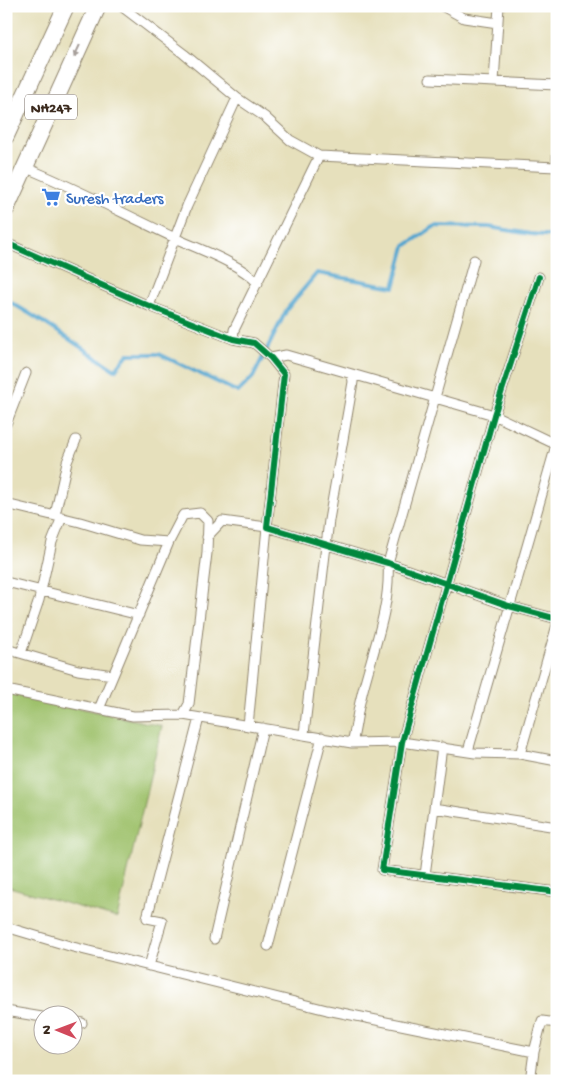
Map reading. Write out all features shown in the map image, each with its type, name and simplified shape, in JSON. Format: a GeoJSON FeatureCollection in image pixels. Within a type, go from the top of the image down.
{"type":"FeatureCollection","features":[{"type":"Feature","properties":{"kind":"highway","name":"NH247"},"geometry":{"type":"LineString","coordinates":[[6,136],[10,117],[66,6]]}},
{"type":"Feature","properties":{"kind":"highway","name":"NH247"},"geometry":{"type":"LineString","coordinates":[[6,209],[98,6]]}},
{"type":"Feature","properties":{"kind":"street"},"geometry":{"type":"LineString","coordinates":[[121,6],[184,54],[237,98],[265,117],[290,140],[319,156],[556,167],[557,156]]}},
{"type":"Feature","properties":{"kind":"street"},"geometry":{"type":"LineString","coordinates":[[442,6],[464,18],[498,23]]}},
{"type":"Feature","properties":{"kind":"street"},"geometry":{"type":"LineString","coordinates":[[494,82],[499,6]]}},
{"type":"Feature","properties":{"kind":"street"},"geometry":{"type":"LineString","coordinates":[[430,79],[557,85]]}},
{"type":"Feature","properties":{"kind":"street"},"geometry":{"type":"LineString","coordinates":[[149,306],[187,206],[237,98]]}},
{"type":"Feature","properties":{"kind":"street"},"geometry":{"type":"LineString","coordinates":[[233,339],[234,330],[319,156]]}},
{"type":"Feature","properties":{"kind":"street"},"geometry":{"type":"LineString","coordinates":[[24,167],[70,186],[249,274],[258,283]]}},
{"type":"Feature","properties":{"kind":"street"},"geometry":{"type":"LineString","coordinates":[[6,243],[149,306],[233,339],[254,343],[272,358],[284,374],[248,726]]}},
{"type":"Feature","properties":{"kind":"street"},"geometry":{"type":"LineString","coordinates":[[352,744],[360,698],[378,634],[389,584],[388,563],[474,260]]}},
{"type":"Feature","properties":{"kind":"street"},"geometry":{"type":"LineString","coordinates":[[539,277],[494,415],[402,742],[382,870],[557,892]]}},
{"type":"Feature","properties":{"kind":"street"},"geometry":{"type":"LineString","coordinates":[[272,358],[286,355],[494,415],[556,444],[468,751]]}},
{"type":"Feature","properties":{"kind":"street"},"geometry":{"type":"LineString","coordinates":[[6,424],[26,373]]}},
{"type":"Feature","properties":{"kind":"street"},"geometry":{"type":"LineString","coordinates":[[304,734],[326,545],[353,382],[352,374]]}},
{"type":"Feature","properties":{"kind":"street"},"geometry":{"type":"LineString","coordinates":[[21,653],[41,591],[58,516],[67,462],[76,440]]}},
{"type":"Feature","properties":{"kind":"street"},"geometry":{"type":"LineString","coordinates":[[6,504],[58,516],[140,540],[169,542]]}},
{"type":"Feature","properties":{"kind":"street"},"geometry":{"type":"LineString","coordinates":[[98,709],[169,542],[184,515],[200,513],[208,521],[207,537],[189,704],[184,715]]}},
{"type":"Feature","properties":{"kind":"street"},"geometry":{"type":"LineString","coordinates":[[207,537],[222,521],[267,527],[388,563],[509,606],[557,618]]}},
{"type":"Feature","properties":{"kind":"street"},"geometry":{"type":"LineString","coordinates":[[6,582],[139,615]]}},
{"type":"Feature","properties":{"kind":"street"},"geometry":{"type":"LineString","coordinates":[[520,754],[557,625]]}},
{"type":"Feature","properties":{"kind":"street"},"geometry":{"type":"LineString","coordinates":[[6,649],[78,670],[113,675]]}},
{"type":"Feature","properties":{"kind":"street"},"geometry":{"type":"LineString","coordinates":[[6,690],[133,716],[184,715],[322,737],[352,744],[402,742],[468,751],[520,754],[557,761]]}},
{"type":"Feature","properties":{"kind":"street"},"geometry":{"type":"LineString","coordinates":[[148,966],[162,921],[147,918],[199,718]]}},
{"type":"Feature","properties":{"kind":"street"},"geometry":{"type":"LineString","coordinates":[[214,939],[263,728]]}},
{"type":"Feature","properties":{"kind":"street"},"geometry":{"type":"LineString","coordinates":[[268,946],[322,737]]}},
{"type":"Feature","properties":{"kind":"street"},"geometry":{"type":"LineString","coordinates":[[425,875],[442,747]]}},
{"type":"Feature","properties":{"kind":"street"},"geometry":{"type":"LineString","coordinates":[[434,808],[557,827]]}},
{"type":"Feature","properties":{"kind":"street"},"geometry":{"type":"LineString","coordinates":[[6,927],[148,966],[327,1010],[534,1052]]}},
{"type":"Feature","properties":{"kind":"street"},"geometry":{"type":"LineString","coordinates":[[6,1011],[32,1015]]}},
{"type":"Feature","properties":{"kind":"street"},"geometry":{"type":"LineString","coordinates":[[530,1081],[534,1052],[542,1021],[557,1024]]}},
{"type":"Feature","properties":{"kind":"green space"},"geometry":{"type":"Polygon","coordinates":[[[6,692],[162,726],[117,918],[6,886],[6,692]]]}},
{"type":"Feature","properties":{"kind":"waterway"},"geometry":{"type":"LineString","coordinates":[[6,300],[48,325],[115,370],[128,354],[159,354],[238,392],[253,377],[287,309],[317,273],[394,287],[405,246],[435,226],[489,227],[530,234],[557,236]]}},
{"type":"Feature","properties":{"kind":"cycle path"},"geometry":{"type":"LineString","coordinates":[[6,243],[149,306],[233,339],[254,343],[271,358],[284,374],[267,527],[388,563],[509,606],[557,619]]}},
{"type":"Feature","properties":{"kind":"cycle path"},"geometry":{"type":"LineString","coordinates":[[539,277],[494,415],[402,742],[382,870],[557,892]]}},
{"type":"Feature","properties":{"kind":"place","name":"Suresh traders"},"geometry":{"type":"Point","coordinates":[51,197]}}]}
